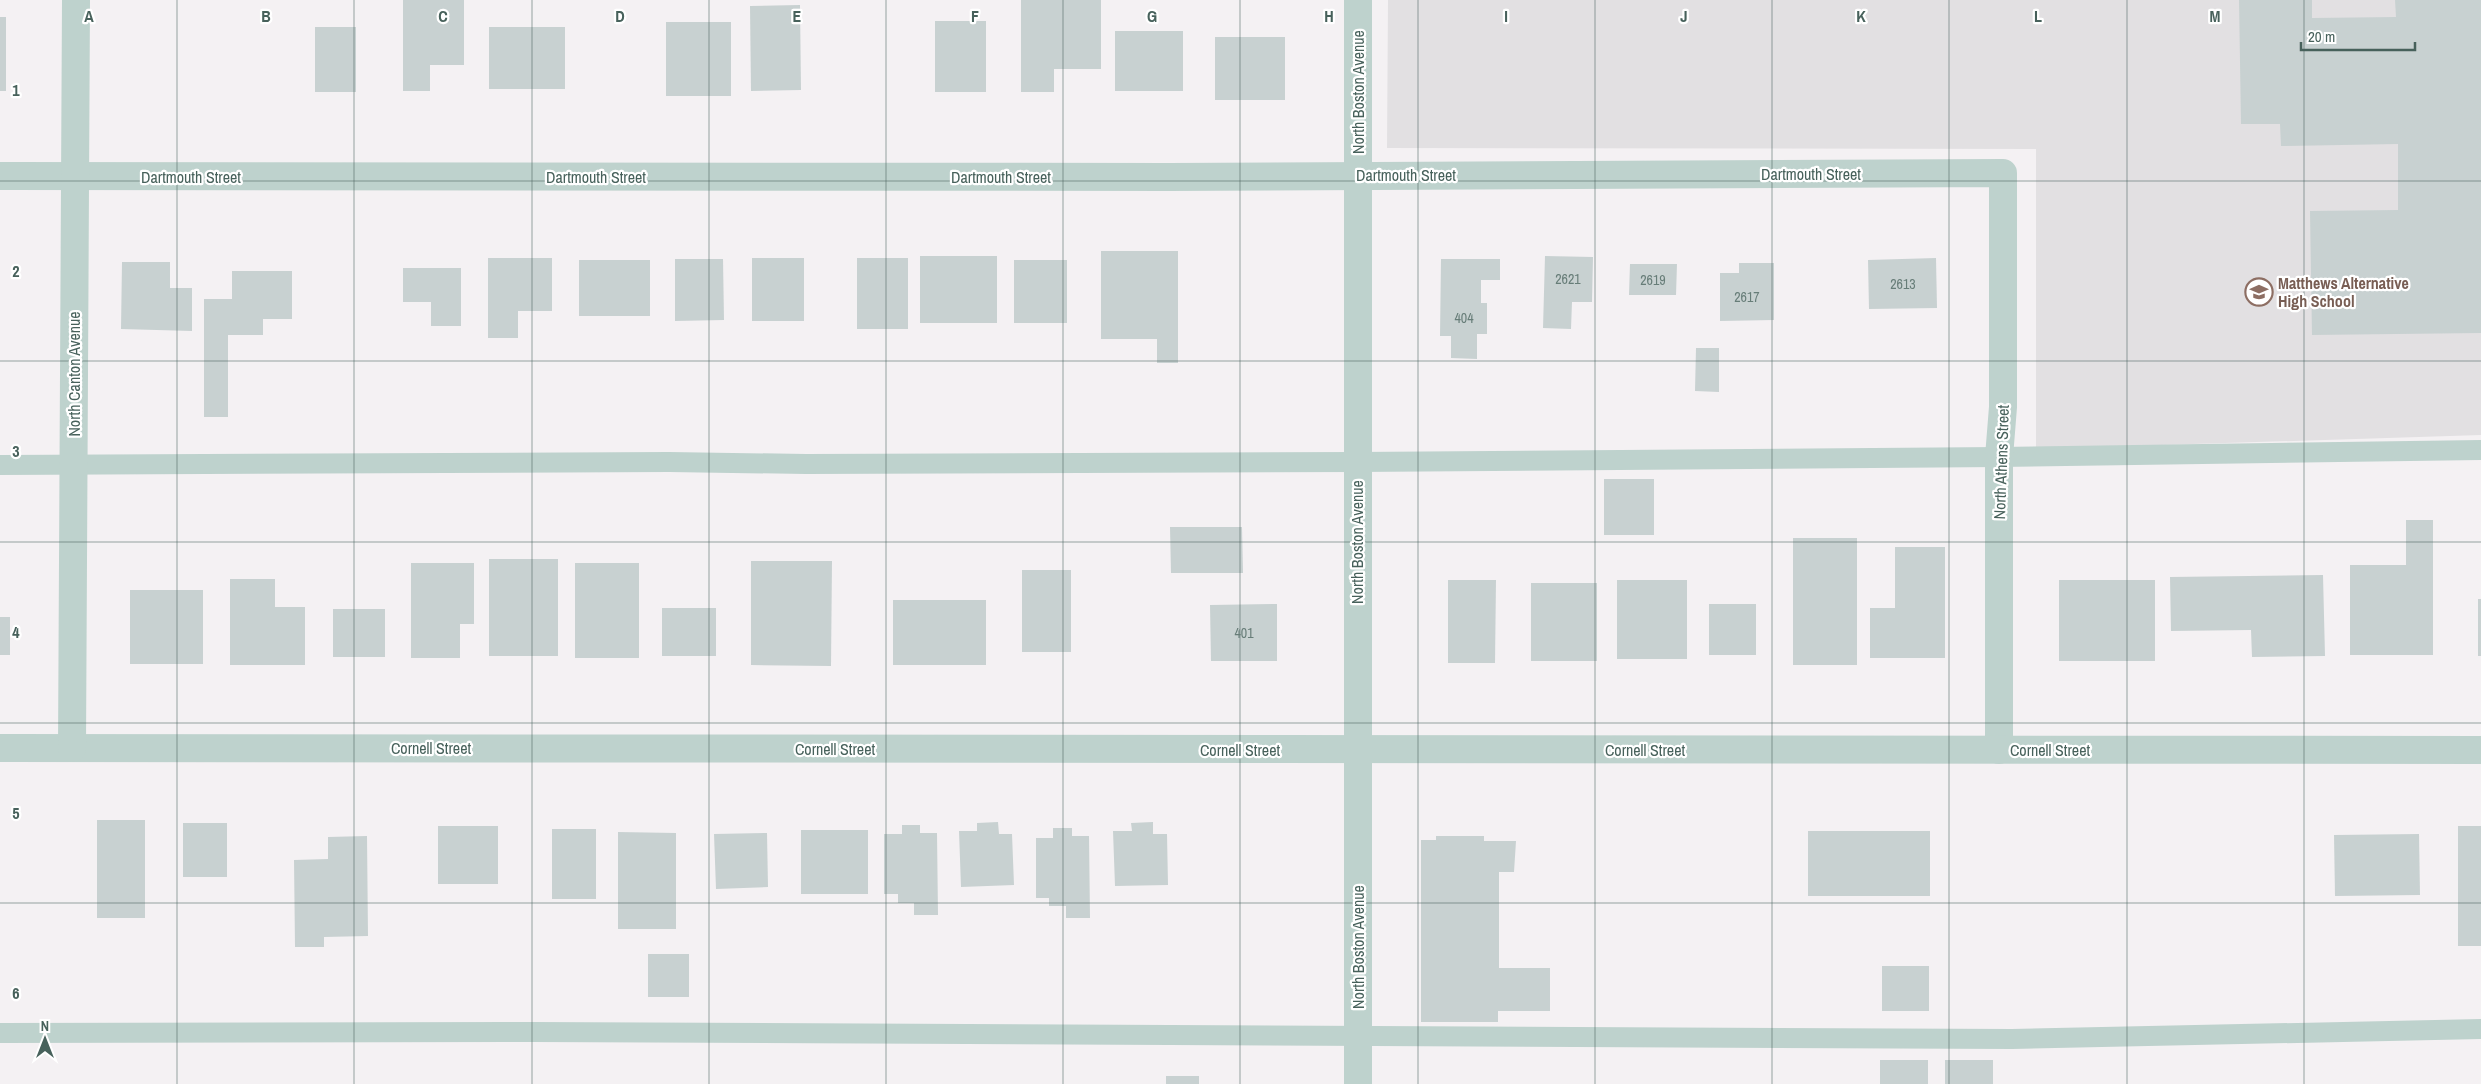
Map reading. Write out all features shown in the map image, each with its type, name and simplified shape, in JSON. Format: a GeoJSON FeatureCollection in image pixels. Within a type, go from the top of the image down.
{"type":"FeatureCollection","features":[{"type":"Feature","properties":{"kind":"street","name":"North Canton Avenue"},"geometry":{"type":"LineString","coordinates":[[72,748],[76,0]]}},
{"type":"Feature","properties":{"kind":"street","name":"North Boston Avenue"},"geometry":{"type":"LineString","coordinates":[[1358,0],[1358,1084]]}},
{"type":"Feature","properties":{"kind":"street","name":"Dartmouth Street"},"geometry":{"type":"LineString","coordinates":[[0,176],[2003,173]]}},
{"type":"Feature","properties":{"kind":"street","name":"North Athens Street"},"geometry":{"type":"LineString","coordinates":[[1999,750],[1998,457],[2003,407],[2003,173]]}},
{"type":"Feature","properties":{"kind":"street","name":"Cornell Street"},"geometry":{"type":"LineString","coordinates":[[0,748],[2481,750]]}},
{"type":"Feature","properties":{"kind":"lane"},"geometry":{"type":"LineString","coordinates":[[0,465],[1357,462],[1998,457],[2481,450]]}},
{"type":"Feature","properties":{"kind":"lane"},"geometry":{"type":"LineString","coordinates":[[0,1033],[534,1032],[2012,1039],[2481,1029]]}},
{"type":"Feature","properties":{"kind":"shaded area","name":"Matthews Alternative High School"},"geometry":{"type":"Polygon","coordinates":[[[1388,0],[2481,0],[2481,435],[2036,449],[2036,149],[1387,148],[1388,0]]]}},
{"type":"Feature","properties":{"kind":"building"},"geometry":{"type":"Polygon","coordinates":[[[403,0],[464,0],[464,65],[430,65],[430,91],[403,91],[403,0]]]}},
{"type":"Feature","properties":{"kind":"building"},"geometry":{"type":"Polygon","coordinates":[[[1021,0],[1101,0],[1101,69],[1054,69],[1054,92],[1021,92],[1021,0]]]}},
{"type":"Feature","properties":{"kind":"building"},"geometry":{"type":"Polygon","coordinates":[[[2239,0],[2312,0],[2312,18],[2396,17],[2395,0],[2481,0],[2481,333],[2312,335],[2310,211],[2398,210],[2398,144],[2281,146],[2280,124],[2241,124],[2239,0]]]}},
{"type":"Feature","properties":{"kind":"building"},"geometry":{"type":"Polygon","coordinates":[[[800,5],[801,90],[751,91],[750,6],[800,5]]]}},
{"type":"Feature","properties":{"kind":"building"},"geometry":{"type":"Polygon","coordinates":[[[0,17],[6,17],[6,91],[0,91],[0,17]]]}},
{"type":"Feature","properties":{"kind":"building"},"geometry":{"type":"Polygon","coordinates":[[[935,21],[986,21],[986,92],[935,92],[935,21]]]}},
{"type":"Feature","properties":{"kind":"building"},"geometry":{"type":"Polygon","coordinates":[[[666,22],[731,22],[731,96],[666,96],[666,22]]]}},
{"type":"Feature","properties":{"kind":"building"},"geometry":{"type":"Polygon","coordinates":[[[315,27],[356,27],[356,92],[315,92],[315,27]]]}},
{"type":"Feature","properties":{"kind":"building"},"geometry":{"type":"Polygon","coordinates":[[[489,27],[565,27],[565,89],[489,89],[489,27]]]}},
{"type":"Feature","properties":{"kind":"building"},"geometry":{"type":"Polygon","coordinates":[[[1115,31],[1183,31],[1183,91],[1115,91],[1115,31]]]}},
{"type":"Feature","properties":{"kind":"building"},"geometry":{"type":"Polygon","coordinates":[[[1215,37],[1285,37],[1285,100],[1215,100],[1215,37]]]}},
{"type":"Feature","properties":{"kind":"building"},"geometry":{"type":"Polygon","coordinates":[[[1101,251],[1178,251],[1178,363],[1157,363],[1157,339],[1101,339],[1101,251]]]}},
{"type":"Feature","properties":{"kind":"building"},"geometry":{"type":"Polygon","coordinates":[[[920,256],[997,256],[997,323],[920,323],[920,256]]]}},
{"type":"Feature","properties":{"kind":"building"},"geometry":{"type":"Polygon","coordinates":[[[1545,256],[1593,257],[1592,302],[1572,302],[1571,329],[1543,328],[1545,256]]]}},
{"type":"Feature","properties":{"kind":"building"},"geometry":{"type":"Polygon","coordinates":[[[488,258],[552,258],[552,311],[518,311],[518,338],[488,338],[488,258]]]}},
{"type":"Feature","properties":{"kind":"building"},"geometry":{"type":"Polygon","coordinates":[[[752,258],[804,258],[804,321],[752,321],[752,258]]]}},
{"type":"Feature","properties":{"kind":"building"},"geometry":{"type":"Polygon","coordinates":[[[857,258],[908,258],[908,329],[857,329],[857,258]]]}},
{"type":"Feature","properties":{"kind":"building"},"geometry":{"type":"Polygon","coordinates":[[[1936,258],[1937,308],[1869,309],[1868,260],[1936,258]]]}},
{"type":"Feature","properties":{"kind":"building"},"geometry":{"type":"Polygon","coordinates":[[[675,259],[723,259],[724,320],[675,321],[675,259]]]}},
{"type":"Feature","properties":{"kind":"building"},"geometry":{"type":"Polygon","coordinates":[[[1441,259],[1500,259],[1500,280],[1481,280],[1481,303],[1487,303],[1487,334],[1477,334],[1477,359],[1451,358],[1451,336],[1440,336],[1441,259]]]}},
{"type":"Feature","properties":{"kind":"building"},"geometry":{"type":"Polygon","coordinates":[[[579,260],[650,260],[650,316],[579,316],[579,260]]]}},
{"type":"Feature","properties":{"kind":"building"},"geometry":{"type":"Polygon","coordinates":[[[1014,260],[1067,260],[1067,323],[1014,323],[1014,260]]]}},
{"type":"Feature","properties":{"kind":"building"},"geometry":{"type":"Polygon","coordinates":[[[122,262],[170,262],[170,288],[192,288],[192,331],[121,329],[122,262]]]}},
{"type":"Feature","properties":{"kind":"building"},"geometry":{"type":"Polygon","coordinates":[[[1739,263],[1774,263],[1774,320],[1720,321],[1720,273],[1739,273],[1739,263]]]}},
{"type":"Feature","properties":{"kind":"building"},"geometry":{"type":"Polygon","coordinates":[[[1630,264],[1677,264],[1676,295],[1629,295],[1630,264]]]}},
{"type":"Feature","properties":{"kind":"building"},"geometry":{"type":"Polygon","coordinates":[[[403,268],[461,268],[461,326],[431,326],[431,302],[403,302],[403,268]]]}},
{"type":"Feature","properties":{"kind":"building"},"geometry":{"type":"Polygon","coordinates":[[[232,271],[292,271],[292,319],[263,319],[263,335],[228,335],[228,417],[204,417],[204,299],[232,299],[232,271]]]}},
{"type":"Feature","properties":{"kind":"building"},"geometry":{"type":"Polygon","coordinates":[[[1696,348],[1719,348],[1719,392],[1695,391],[1696,348]]]}},
{"type":"Feature","properties":{"kind":"building"},"geometry":{"type":"Polygon","coordinates":[[[1604,479],[1654,479],[1654,535],[1604,535],[1604,479]]]}},
{"type":"Feature","properties":{"kind":"building"},"geometry":{"type":"Polygon","coordinates":[[[2406,520],[2433,520],[2433,655],[2350,655],[2350,565],[2406,565],[2406,520]]]}},
{"type":"Feature","properties":{"kind":"building"},"geometry":{"type":"Polygon","coordinates":[[[1170,527],[1242,527],[1243,573],[1171,573],[1170,527]]]}},
{"type":"Feature","properties":{"kind":"building"},"geometry":{"type":"Polygon","coordinates":[[[1793,538],[1857,538],[1857,665],[1793,665],[1793,538]]]}},
{"type":"Feature","properties":{"kind":"building"},"geometry":{"type":"Polygon","coordinates":[[[1895,547],[1945,547],[1945,658],[1870,658],[1870,608],[1895,608],[1895,547]]]}},
{"type":"Feature","properties":{"kind":"building"},"geometry":{"type":"Polygon","coordinates":[[[489,559],[558,559],[558,656],[489,656],[489,559]]]}},
{"type":"Feature","properties":{"kind":"building"},"geometry":{"type":"Polygon","coordinates":[[[751,561],[832,561],[831,666],[751,665],[751,561]]]}},
{"type":"Feature","properties":{"kind":"building"},"geometry":{"type":"Polygon","coordinates":[[[411,563],[474,563],[474,624],[460,624],[460,658],[411,658],[411,563]]]}},
{"type":"Feature","properties":{"kind":"building"},"geometry":{"type":"Polygon","coordinates":[[[575,563],[639,563],[639,658],[575,658],[575,563]]]}},
{"type":"Feature","properties":{"kind":"building"},"geometry":{"type":"Polygon","coordinates":[[[1022,570],[1071,570],[1071,652],[1022,652],[1022,570]]]}},
{"type":"Feature","properties":{"kind":"building"},"geometry":{"type":"Polygon","coordinates":[[[2323,575],[2325,656],[2252,657],[2251,630],[2171,631],[2170,577],[2323,575]]]}},
{"type":"Feature","properties":{"kind":"building"},"geometry":{"type":"Polygon","coordinates":[[[230,579],[275,579],[275,607],[305,607],[305,665],[230,665],[230,579]]]}},
{"type":"Feature","properties":{"kind":"building"},"geometry":{"type":"Polygon","coordinates":[[[1448,580],[1496,580],[1495,663],[1448,663],[1448,580]]]}},
{"type":"Feature","properties":{"kind":"building"},"geometry":{"type":"Polygon","coordinates":[[[1617,580],[1687,580],[1687,659],[1617,659],[1617,580]]]}},
{"type":"Feature","properties":{"kind":"building"},"geometry":{"type":"Polygon","coordinates":[[[2059,580],[2155,580],[2155,661],[2059,661],[2059,580]]]}},
{"type":"Feature","properties":{"kind":"building"},"geometry":{"type":"Polygon","coordinates":[[[1531,583],[1597,583],[1597,661],[1531,661],[1531,583]]]}},
{"type":"Feature","properties":{"kind":"building"},"geometry":{"type":"Polygon","coordinates":[[[130,590],[203,590],[203,664],[130,664],[130,590]]]}},
{"type":"Feature","properties":{"kind":"building"},"geometry":{"type":"Polygon","coordinates":[[[2478,599],[2481,599],[2481,656],[2478,656],[2478,599]]]}},
{"type":"Feature","properties":{"kind":"building"},"geometry":{"type":"Polygon","coordinates":[[[893,600],[986,600],[986,665],[893,665],[893,600]]]}},
{"type":"Feature","properties":{"kind":"building"},"geometry":{"type":"Polygon","coordinates":[[[1277,604],[1277,661],[1211,661],[1210,605],[1277,604]]]}},
{"type":"Feature","properties":{"kind":"building"},"geometry":{"type":"Polygon","coordinates":[[[1709,604],[1756,604],[1756,655],[1709,655],[1709,604]]]}},
{"type":"Feature","properties":{"kind":"building"},"geometry":{"type":"Polygon","coordinates":[[[662,608],[716,608],[716,656],[662,656],[662,608]]]}},
{"type":"Feature","properties":{"kind":"building"},"geometry":{"type":"Polygon","coordinates":[[[333,609],[385,609],[385,657],[333,657],[333,609]]]}},
{"type":"Feature","properties":{"kind":"building"},"geometry":{"type":"Polygon","coordinates":[[[0,617],[10,617],[10,655],[0,655],[0,617]]]}},
{"type":"Feature","properties":{"kind":"building"},"geometry":{"type":"Polygon","coordinates":[[[97,820],[145,820],[145,918],[97,918],[97,820]]]}},
{"type":"Feature","properties":{"kind":"building"},"geometry":{"type":"Polygon","coordinates":[[[998,822],[999,834],[1012,834],[1014,885],[961,887],[959,831],[977,831],[977,823],[998,822]]]}},
{"type":"Feature","properties":{"kind":"building"},"geometry":{"type":"Polygon","coordinates":[[[1153,822],[1153,834],[1167,834],[1168,885],[1115,886],[1113,831],[1132,831],[1131,823],[1153,822]]]}},
{"type":"Feature","properties":{"kind":"building"},"geometry":{"type":"Polygon","coordinates":[[[183,823],[227,823],[227,877],[183,877],[183,823]]]}},
{"type":"Feature","properties":{"kind":"building"},"geometry":{"type":"Polygon","coordinates":[[[902,825],[920,825],[920,833],[937,833],[938,915],[914,915],[914,903],[898,903],[898,894],[884,894],[884,834],[902,834],[902,825]]]}},
{"type":"Feature","properties":{"kind":"building"},"geometry":{"type":"Polygon","coordinates":[[[438,826],[498,826],[498,884],[438,884],[438,826]]]}},
{"type":"Feature","properties":{"kind":"building"},"geometry":{"type":"Polygon","coordinates":[[[2458,826],[2481,826],[2481,946],[2458,946],[2458,826]]]}},
{"type":"Feature","properties":{"kind":"building"},"geometry":{"type":"Polygon","coordinates":[[[1053,828],[1072,828],[1072,836],[1089,836],[1090,918],[1066,918],[1066,906],[1049,906],[1049,898],[1036,898],[1036,838],[1053,838],[1053,828]]]}},
{"type":"Feature","properties":{"kind":"building"},"geometry":{"type":"Polygon","coordinates":[[[552,829],[596,829],[596,899],[552,899],[552,829]]]}},
{"type":"Feature","properties":{"kind":"building"},"geometry":{"type":"Polygon","coordinates":[[[801,830],[868,830],[868,894],[801,894],[801,830]]]}},
{"type":"Feature","properties":{"kind":"building"},"geometry":{"type":"Polygon","coordinates":[[[1808,831],[1930,831],[1930,896],[1808,896],[1808,831]]]}},
{"type":"Feature","properties":{"kind":"building"},"geometry":{"type":"Polygon","coordinates":[[[618,832],[676,833],[676,929],[618,929],[618,832]]]}},
{"type":"Feature","properties":{"kind":"building"},"geometry":{"type":"Polygon","coordinates":[[[767,833],[768,887],[716,889],[714,834],[767,833]]]}},
{"type":"Feature","properties":{"kind":"building"},"geometry":{"type":"Polygon","coordinates":[[[2419,834],[2420,895],[2335,896],[2334,835],[2419,834]]]}},
{"type":"Feature","properties":{"kind":"building"},"geometry":{"type":"Polygon","coordinates":[[[367,836],[368,936],[324,937],[324,947],[295,947],[294,860],[328,859],[328,837],[367,836]]]}},
{"type":"Feature","properties":{"kind":"building"},"geometry":{"type":"Polygon","coordinates":[[[1436,836],[1484,836],[1484,841],[1516,841],[1514,872],[1499,872],[1499,968],[1550,968],[1550,1011],[1498,1011],[1498,1022],[1421,1022],[1421,840],[1436,840],[1436,836]]]}},
{"type":"Feature","properties":{"kind":"building"},"geometry":{"type":"Polygon","coordinates":[[[648,954],[689,954],[689,997],[648,997],[648,954]]]}},
{"type":"Feature","properties":{"kind":"building"},"geometry":{"type":"Polygon","coordinates":[[[1882,966],[1929,966],[1929,1011],[1882,1011],[1882,966]]]}},
{"type":"Feature","properties":{"kind":"building"},"geometry":{"type":"Polygon","coordinates":[[[1880,1060],[1928,1060],[1928,1084],[1880,1084],[1880,1060]]]}},
{"type":"Feature","properties":{"kind":"building"},"geometry":{"type":"Polygon","coordinates":[[[1945,1060],[1993,1060],[1993,1084],[1945,1084],[1945,1060]]]}},
{"type":"Feature","properties":{"kind":"building"},"geometry":{"type":"Polygon","coordinates":[[[1166,1076],[1199,1076],[1199,1084],[1166,1084],[1166,1076]]]}},
{"type":"Feature","properties":{"kind":"place","name":"Matthews Alternative High School"},"geometry":{"type":"Point","coordinates":[2259,292]}}]}
